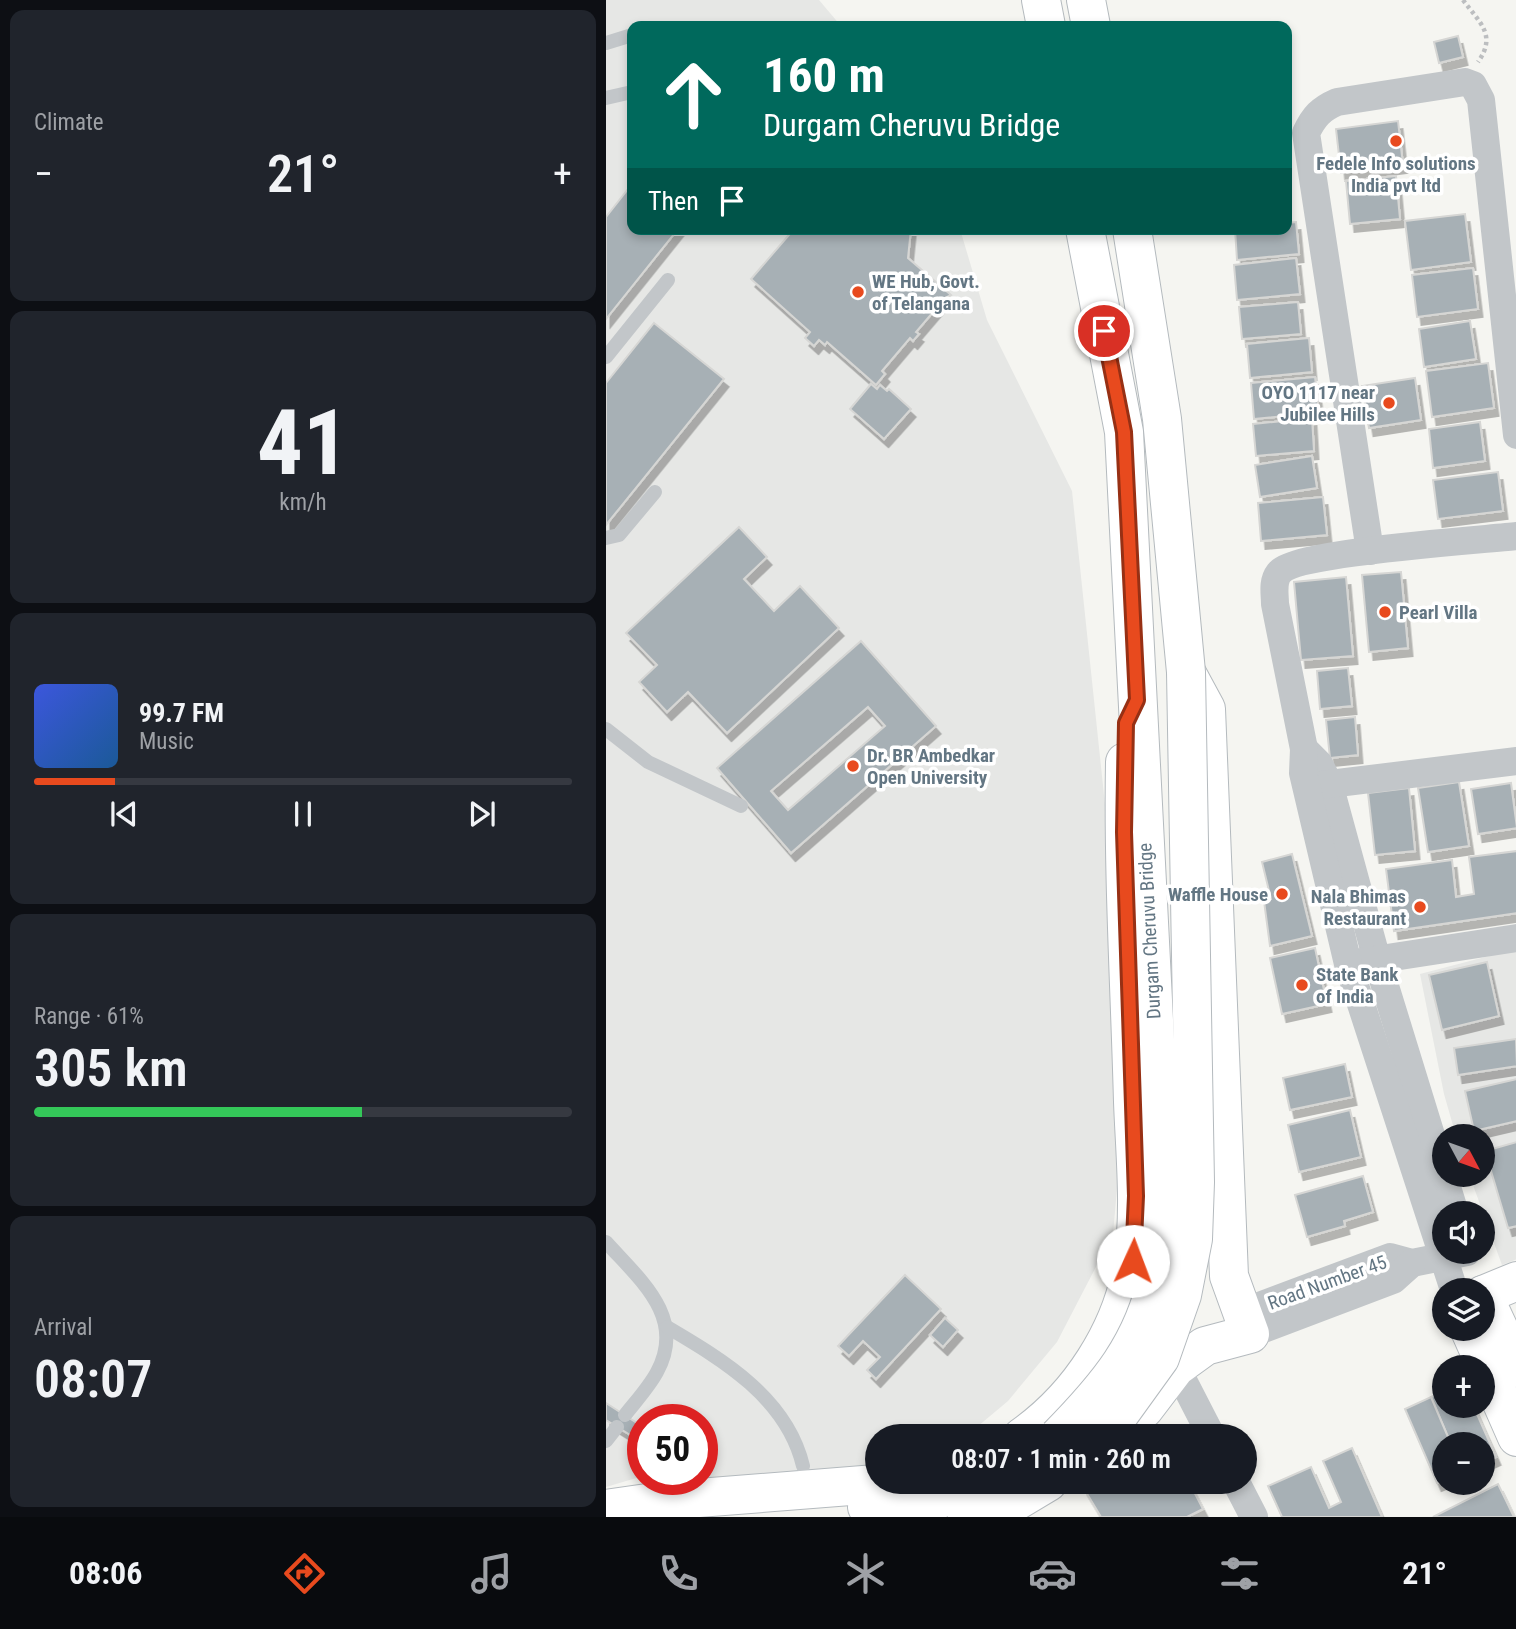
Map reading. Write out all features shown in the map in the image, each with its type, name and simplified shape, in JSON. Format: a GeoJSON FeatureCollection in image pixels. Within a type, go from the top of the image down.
{"type":"FeatureCollection","features":[{"type":"Feature","properties":{"kind":"main road"},"geometry":{"type":"LineString","coordinates":[[1041,0],[1045,21]]}},
{"type":"Feature","properties":{"kind":"main road"},"geometry":{"type":"LineString","coordinates":[[1086,0],[1090,21]]}},
{"type":"Feature","properties":{"kind":"main road","name":"Durgam Cheruvu Bridge"},"geometry":{"type":"LineString","coordinates":[[1071,1424],[1114,1377],[1136,1342],[1159,1273],[1162,1177],[1124,432],[1086,235]]}},
{"type":"Feature","properties":{"kind":"main road","name":"Durgam Cheruvu Bridge"},"geometry":{"type":"LineString","coordinates":[[1112,1424],[1160,1359],[1182,1295],[1193,1239],[1195,1182],[1186,672],[1162,419],[1133,235]]}},
{"type":"Feature","properties":{"kind":"main road"},"geometry":{"type":"LineString","coordinates":[[1186,672],[1206,709],[1224,1223],[1229,1276],[1246,1323]]}},
{"type":"Feature","properties":{"kind":"main road"},"geometry":{"type":"LineString","coordinates":[[1037,1424],[1076,1389],[1093,1362],[1114,1325],[1133,1261],[1136,1196],[1124,832],[1126,723],[1137,700]]}},
{"type":"Feature","properties":{"kind":"main road"},"geometry":{"type":"LineString","coordinates":[[1495,1289],[1517,1281]]}},
{"type":"Feature","properties":{"kind":"main road"},"geometry":{"type":"LineString","coordinates":[[1093,1362],[1198,1321],[1246,1323]]}},
{"type":"Feature","properties":{"kind":"main road"},"geometry":{"type":"LineString","coordinates":[[1495,1321],[1517,1367]]}},
{"type":"Feature","properties":{"kind":"main road"},"geometry":{"type":"LineString","coordinates":[[1133,1424],[1176,1367],[1205,1346],[1246,1323]]}},
{"type":"Feature","properties":{"kind":"main road"},"geometry":{"type":"LineString","coordinates":[[1475,1341],[1517,1437]]}},
{"type":"Feature","properties":{"kind":"main road"},"geometry":{"type":"LineString","coordinates":[[606,1509],[661,1501],[865,1485]]}},
{"type":"Feature","properties":{"kind":"main road"},"geometry":{"type":"LineString","coordinates":[[715,1517],[774,1509],[880,1507],[934,1501],[955,1494]]}},
{"type":"Feature","properties":{"kind":"main road"},"geometry":{"type":"LineString","coordinates":[[967,1517],[1013,1503],[1028,1494]]}},
{"type":"Feature","properties":{"kind":"main road"},"geometry":{"type":"LineString","coordinates":[[1020,1517],[1037,1509],[1056,1494]]}},
{"type":"Feature","properties":{"kind":"street"},"geometry":{"type":"LineString","coordinates":[[1370,551],[1306,133],[1314,117],[1337,102],[1465,82],[1473,85],[1481,100],[1510,324],[1517,435]]}},
{"type":"Feature","properties":{"kind":"street"},"geometry":{"type":"LineString","coordinates":[[1451,1201],[1377,960],[1304,749],[1275,604],[1274,584],[1279,573],[1291,564],[1370,551],[1517,536]]}},
{"type":"Feature","properties":{"kind":"street"},"geometry":{"type":"LineString","coordinates":[[1318,786],[1517,761]]}},
{"type":"Feature","properties":{"kind":"street"},"geometry":{"type":"LineString","coordinates":[[1318,786],[1348,964],[1438,1201]]}},
{"type":"Feature","properties":{"kind":"street"},"geometry":{"type":"LineString","coordinates":[[1348,964],[1517,937]]}},
{"type":"Feature","properties":{"kind":"street","name":"Road Number 45"},"geometry":{"type":"LineString","coordinates":[[1246,1323],[1393,1280],[1412,1264],[1432,1260]]}},
{"type":"Feature","properties":{"kind":"street"},"geometry":{"type":"LineString","coordinates":[[1176,1367],[1205,1424]]}},
{"type":"Feature","properties":{"kind":"street"},"geometry":{"type":"LineString","coordinates":[[1242,1494],[1254,1517]]}},
{"type":"Feature","properties":{"kind":"lane"},"geometry":{"type":"LineString","coordinates":[[606,43],[627,37]]}},
{"type":"Feature","properties":{"kind":"lane"},"geometry":{"type":"LineString","coordinates":[[606,98],[627,93]]}},
{"type":"Feature","properties":{"kind":"lane"},"geometry":{"type":"LineString","coordinates":[[606,357],[668,280]]}},
{"type":"Feature","properties":{"kind":"lane"},"geometry":{"type":"LineString","coordinates":[[606,538],[619,535],[655,492]]}},
{"type":"Feature","properties":{"kind":"lane"},"geometry":{"type":"LineString","coordinates":[[606,729],[648,762],[741,806]]}},
{"type":"Feature","properties":{"kind":"lane"},"geometry":{"type":"LineString","coordinates":[[606,1242],[657,1299],[667,1327],[665,1352],[657,1372],[606,1441]]}},
{"type":"Feature","properties":{"kind":"lane"},"geometry":{"type":"LineString","coordinates":[[667,1327],[729,1363],[761,1394],[788,1426],[803,1466]]}},
{"type":"Feature","properties":{"kind":"path"},"geometry":{"type":"LineString","coordinates":[[1463,0],[1486,33],[1488,44],[1465,82]]}},
{"type":"Feature","properties":{"kind":"shaded area","name":"Dr. BR Ambedkar Open University"},"geometry":{"type":"Polygon","coordinates":[[[606,0],[819,0],[837,21],[627,21],[627,235],[962,235],[987,320],[1072,491],[1130,1042],[1113,1234],[1057,1342],[1008,1401],[981,1424],[865,1424],[865,1474],[832,1481],[718,1477],[718,1404],[627,1404],[627,1481],[606,1487],[606,0]]]}},
{"type":"Feature","properties":{"kind":"shaded area"},"geometry":{"type":"Polygon","coordinates":[[[1516,949],[1517,1259],[1502,1265],[1495,1246],[1495,1201],[1479,1201],[1474,1187],[1495,1187],[1495,1124],[1453,1124],[1420,974],[1516,949]]]}},
{"type":"Feature","properties":{"kind":"building"},"geometry":{"type":"Polygon","coordinates":[[[1458,36],[1463,57],[1439,63],[1434,42],[1458,36]]]}},
{"type":"Feature","properties":{"kind":"building"},"geometry":{"type":"Polygon","coordinates":[[[1398,121],[1403,165],[1341,173],[1336,129],[1398,121]]]}},
{"type":"Feature","properties":{"kind":"building"},"geometry":{"type":"Polygon","coordinates":[[[1396,176],[1400,219],[1350,224],[1346,181],[1396,176]]]}},
{"type":"Feature","properties":{"kind":"building"},"geometry":{"type":"Polygon","coordinates":[[[627,190],[627,235],[673,235],[606,319],[606,217],[627,190]]]}},
{"type":"Feature","properties":{"kind":"building"},"geometry":{"type":"Polygon","coordinates":[[[1465,214],[1471,262],[1411,270],[1405,221],[1465,214]]]}},
{"type":"Feature","properties":{"kind":"building"},"geometry":{"type":"Polygon","coordinates":[[[1292,222],[1296,222],[1299,254],[1237,260],[1235,235],[1292,235],[1292,222]]]}},
{"type":"Feature","properties":{"kind":"building"},"geometry":{"type":"Polygon","coordinates":[[[789,235],[910,235],[908,258],[951,295],[945,298],[916,332],[919,334],[913,341],[910,338],[882,371],[885,374],[876,385],[827,342],[825,345],[819,340],[814,346],[805,338],[810,332],[751,279],[789,235]]]}},
{"type":"Feature","properties":{"kind":"building"},"geometry":{"type":"Polygon","coordinates":[[[1296,258],[1300,294],[1237,300],[1234,265],[1296,258]]]}},
{"type":"Feature","properties":{"kind":"building"},"geometry":{"type":"Polygon","coordinates":[[[1473,268],[1478,309],[1417,317],[1412,275],[1473,268]]]}},
{"type":"Feature","properties":{"kind":"building"},"geometry":{"type":"Polygon","coordinates":[[[1298,302],[1301,334],[1242,339],[1239,307],[1298,302]]]}},
{"type":"Feature","properties":{"kind":"building"},"geometry":{"type":"Polygon","coordinates":[[[1470,321],[1476,359],[1424,367],[1419,329],[1470,321]]]}},
{"type":"Feature","properties":{"kind":"building"},"geometry":{"type":"Polygon","coordinates":[[[654,323],[724,379],[606,525],[606,383],[654,323]]]}},
{"type":"Feature","properties":{"kind":"building"},"geometry":{"type":"Polygon","coordinates":[[[1309,338],[1312,372],[1250,378],[1247,344],[1309,338]]]}},
{"type":"Feature","properties":{"kind":"building"},"geometry":{"type":"Polygon","coordinates":[[[1488,363],[1494,408],[1432,417],[1426,371],[1488,363]]]}},
{"type":"Feature","properties":{"kind":"building"},"geometry":{"type":"Polygon","coordinates":[[[1315,377],[1319,413],[1254,419],[1251,383],[1315,377]]]}},
{"type":"Feature","properties":{"kind":"building"},"geometry":{"type":"Polygon","coordinates":[[[1415,378],[1421,420],[1369,428],[1362,386],[1415,378]]]}},
{"type":"Feature","properties":{"kind":"building"},"geometry":{"type":"Polygon","coordinates":[[[871,384],[877,389],[880,385],[887,391],[889,389],[911,409],[884,439],[850,409],[871,384]]]}},
{"type":"Feature","properties":{"kind":"building"},"geometry":{"type":"Polygon","coordinates":[[[1312,418],[1314,451],[1256,456],[1253,424],[1312,418]]]}},
{"type":"Feature","properties":{"kind":"building"},"geometry":{"type":"Polygon","coordinates":[[[1480,422],[1485,461],[1433,468],[1429,429],[1480,422]]]}},
{"type":"Feature","properties":{"kind":"building"},"geometry":{"type":"Polygon","coordinates":[[[1312,456],[1317,488],[1260,497],[1255,465],[1312,456]]]}},
{"type":"Feature","properties":{"kind":"building"},"geometry":{"type":"Polygon","coordinates":[[[1498,472],[1503,511],[1438,519],[1433,480],[1498,472]]]}},
{"type":"Feature","properties":{"kind":"building"},"geometry":{"type":"Polygon","coordinates":[[[1323,497],[1327,535],[1261,541],[1258,503],[1323,497]]]}},
{"type":"Feature","properties":{"kind":"building"},"geometry":{"type":"Polygon","coordinates":[[[739,527],[767,557],[744,579],[774,611],[800,586],[839,628],[727,733],[688,692],[667,712],[639,682],[657,665],[626,633],[739,527]]]}},
{"type":"Feature","properties":{"kind":"building","name":"Pearl Villa"},"geometry":{"type":"Polygon","coordinates":[[[1401,572],[1408,648],[1369,652],[1362,575],[1401,572]]]}},
{"type":"Feature","properties":{"kind":"building"},"geometry":{"type":"Polygon","coordinates":[[[1346,577],[1353,656],[1301,660],[1294,582],[1346,577]]]}},
{"type":"Feature","properties":{"kind":"building"},"geometry":{"type":"Polygon","coordinates":[[[861,641],[936,726],[791,853],[717,768],[861,641]],[[868,707],[771,791],[788,810],[885,726],[868,707]]]}},
{"type":"Feature","properties":{"kind":"building"},"geometry":{"type":"Polygon","coordinates":[[[1348,668],[1352,706],[1320,709],[1317,671],[1348,668]]]}},
{"type":"Feature","properties":{"kind":"building"},"geometry":{"type":"Polygon","coordinates":[[[1355,717],[1358,755],[1330,758],[1326,720],[1355,717]]]}},
{"type":"Feature","properties":{"kind":"building"},"geometry":{"type":"Polygon","coordinates":[[[1459,782],[1469,846],[1428,852],[1418,788],[1459,782]]]}},
{"type":"Feature","properties":{"kind":"building"},"geometry":{"type":"Polygon","coordinates":[[[1511,783],[1517,828],[1478,834],[1471,789],[1511,783]]]}},
{"type":"Feature","properties":{"kind":"building"},"geometry":{"type":"Polygon","coordinates":[[[1409,788],[1415,851],[1375,855],[1368,793],[1409,788]]]}},
{"type":"Feature","properties":{"kind":"building"},"geometry":{"type":"Polygon","coordinates":[[[1517,851],[1517,913],[1394,931],[1386,869],[1452,860],[1456,897],[1474,894],[1469,857],[1517,851]]]}},
{"type":"Feature","properties":{"kind":"building"},"geometry":{"type":"Polygon","coordinates":[[[1292,854],[1312,936],[1270,946],[1264,901],[1271,899],[1262,862],[1292,854]]]}},
{"type":"Feature","properties":{"kind":"building"},"geometry":{"type":"Polygon","coordinates":[[[1315,948],[1327,1004],[1282,1014],[1270,958],[1315,948]]]}},
{"type":"Feature","properties":{"kind":"building"},"geometry":{"type":"Polygon","coordinates":[[[1487,962],[1499,1016],[1442,1030],[1429,975],[1487,962]]]}},
{"type":"Feature","properties":{"kind":"building"},"geometry":{"type":"Polygon","coordinates":[[[1516,1039],[1517,1066],[1458,1075],[1454,1048],[1516,1039]]]}},
{"type":"Feature","properties":{"kind":"building"},"geometry":{"type":"Polygon","coordinates":[[[1345,1064],[1352,1097],[1290,1110],[1283,1078],[1345,1064]]]}},
{"type":"Feature","properties":{"kind":"building"},"geometry":{"type":"Polygon","coordinates":[[[1517,1079],[1517,1121],[1495,1126],[1495,1124],[1472,1124],[1465,1091],[1517,1079]]]}},
{"type":"Feature","properties":{"kind":"building"},"geometry":{"type":"Polygon","coordinates":[[[1350,1110],[1361,1157],[1299,1172],[1288,1125],[1350,1110]]]}},
{"type":"Feature","properties":{"kind":"building"},"geometry":{"type":"Polygon","coordinates":[[[1517,1142],[1517,1226],[1508,1228],[1495,1184],[1495,1148],[1517,1142]]]}},
{"type":"Feature","properties":{"kind":"building"},"geometry":{"type":"Polygon","coordinates":[[[1363,1176],[1373,1212],[1344,1221],[1345,1226],[1307,1237],[1295,1195],[1363,1176]]]}},
{"type":"Feature","properties":{"kind":"building"},"geometry":{"type":"Polygon","coordinates":[[[905,1275],[941,1309],[876,1379],[867,1370],[880,1357],[863,1341],[849,1356],[838,1346],[905,1275]]]}},
{"type":"Feature","properties":{"kind":"building"},"geometry":{"type":"Polygon","coordinates":[[[945,1318],[958,1330],[943,1347],[930,1335],[945,1318]]]}},
{"type":"Feature","properties":{"kind":"building"},"geometry":{"type":"Polygon","coordinates":[[[1431,1397],[1432,1418],[1440,1418],[1446,1432],[1432,1432],[1432,1471],[1405,1409],[1431,1397]]]}},
{"type":"Feature","properties":{"kind":"building"},"geometry":{"type":"Polygon","coordinates":[[[606,1403],[627,1417],[627,1433],[606,1420],[606,1403]]]}},
{"type":"Feature","properties":{"kind":"building"},"geometry":{"type":"Polygon","coordinates":[[[1440,1418],[1479,1418],[1485,1432],[1446,1432],[1440,1418]]]}},
{"type":"Feature","properties":{"kind":"building"},"geometry":{"type":"Polygon","coordinates":[[[1352,1448],[1382,1517],[1282,1517],[1268,1486],[1311,1467],[1329,1508],[1341,1502],[1323,1461],[1352,1448]]]}},
{"type":"Feature","properties":{"kind":"building"},"geometry":{"type":"Polygon","coordinates":[[[1498,1484],[1514,1517],[1433,1517],[1476,1495],[1495,1495],[1495,1486],[1498,1484]]]}},
{"type":"Feature","properties":{"kind":"building"},"geometry":{"type":"Polygon","coordinates":[[[1087,1494],[1195,1494],[1203,1509],[1187,1517],[1101,1517],[1087,1494]]]}},
{"type":"Feature","properties":{"kind":"place","name":"Fedele Info solutions India pvt ltd"},"geometry":{"type":"Point","coordinates":[1396,141]}},
{"type":"Feature","properties":{"kind":"place","name":"WE Hub, Govt. of Telangana"},"geometry":{"type":"Point","coordinates":[858,292]}},
{"type":"Feature","properties":{"kind":"place","name":"OYO 1117 near Jubilee Hills"},"geometry":{"type":"Point","coordinates":[1389,403]}},
{"type":"Feature","properties":{"kind":"place","name":"Pearl Villa"},"geometry":{"type":"Point","coordinates":[1385,612]}},
{"type":"Feature","properties":{"kind":"place","name":"Dr. BR Ambedkar Open University"},"geometry":{"type":"Point","coordinates":[853,766]}},
{"type":"Feature","properties":{"kind":"place","name":"Waffle House"},"geometry":{"type":"Point","coordinates":[1282,894]}},
{"type":"Feature","properties":{"kind":"place","name":"Nala Bhimas Restaurant"},"geometry":{"type":"Point","coordinates":[1420,907]}},
{"type":"Feature","properties":{"kind":"place","name":"State Bank of India"},"geometry":{"type":"Point","coordinates":[1302,985]}},
{"type":"Feature","properties":{"kind":"route"},"geometry":{"type":"LineString","coordinates":[[1104,331],[1124,432],[1137,700],[1126,723],[1124,832],[1136,1196],[1133,1261]]}}]}
